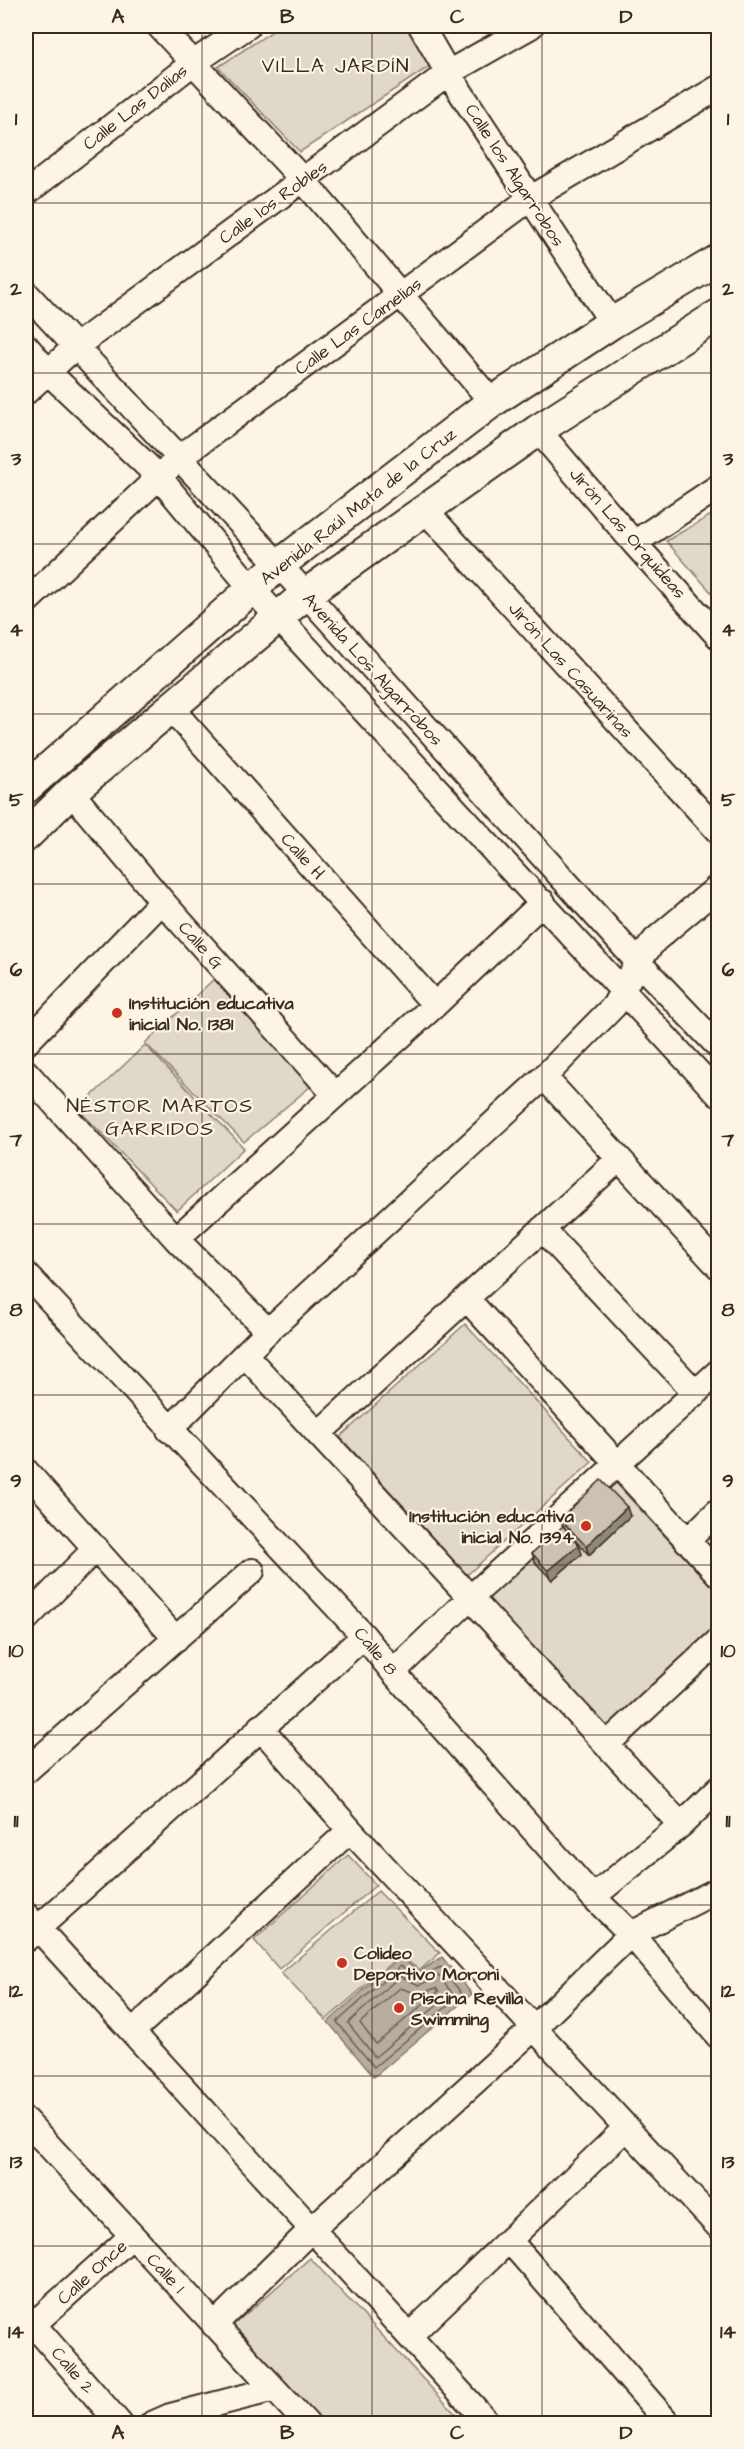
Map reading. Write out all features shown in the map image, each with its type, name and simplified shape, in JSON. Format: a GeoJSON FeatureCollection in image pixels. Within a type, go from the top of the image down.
{"type":"FeatureCollection","features":[{"type":"Feature","properties":{"kind":"main road","name":"Avenida Raúl Mata de la Cruz"},"geometry":{"type":"LineString","coordinates":[[26,786],[279,565],[492,402],[612,323],[718,260]]}},
{"type":"Feature","properties":{"kind":"main road","name":"Avenida Raúl Mata de la Cruz"},"geometry":{"type":"LineString","coordinates":[[26,836],[71,792],[170,706],[306,594],[538,430],[718,315]]}},
{"type":"Feature","properties":{"kind":"street"},"geometry":{"type":"LineString","coordinates":[[159,26],[303,180],[492,402]]}},
{"type":"Feature","properties":{"kind":"street","name":"Calle Las Dalias"},"geometry":{"type":"LineString","coordinates":[[26,193],[193,63],[248,26]]}},
{"type":"Feature","properties":{"kind":"street","name":"Calle los Algarrobos"},"geometry":{"type":"LineString","coordinates":[[422,26],[448,73],[612,323]]}},
{"type":"Feature","properties":{"kind":"street","name":"Calle los Robles"},"geometry":{"type":"LineString","coordinates":[[26,392],[75,347],[448,73],[531,26]]}},
{"type":"Feature","properties":{"kind":"street","name":"Calle Las Camelias"},"geometry":{"type":"LineString","coordinates":[[26,602],[179,458],[531,198],[718,87]]}},
{"type":"Feature","properties":{"kind":"street","name":"Avenida Los Algarrobos"},"geometry":{"type":"LineString","coordinates":[[26,292],[306,594],[638,962],[718,1046]]}},
{"type":"Feature","properties":{"kind":"street","name":"Avenida Los Algarrobos"},"geometry":{"type":"LineString","coordinates":[[26,346],[48,372],[159,477],[252,589],[623,988],[718,1094]]}},
{"type":"Feature","properties":{"kind":"street","name":"Jirón Las Orquídeas"},"geometry":{"type":"LineString","coordinates":[[538,430],[634,543],[718,636]]}},
{"type":"Feature","properties":{"kind":"street"},"geometry":{"type":"LineString","coordinates":[[634,543],[718,487]]}},
{"type":"Feature","properties":{"kind":"street","name":"Jirón Las Casuarinas"},"geometry":{"type":"LineString","coordinates":[[424,509],[718,831]]}},
{"type":"Feature","properties":{"kind":"street","name":"Calle H"},"geometry":{"type":"LineString","coordinates":[[170,706],[435,1005]]}},
{"type":"Feature","properties":{"kind":"street","name":"Calle G"},"geometry":{"type":"LineString","coordinates":[[71,792],[162,901],[335,1095]]}},
{"type":"Feature","properties":{"kind":"street"},"geometry":{"type":"LineString","coordinates":[[169,1430],[268,1331],[544,1077],[614,1006],[638,962],[655,940],[718,887]]}},
{"type":"Feature","properties":{"kind":"street"},"geometry":{"type":"LineString","coordinates":[[26,1043],[162,901]]}},
{"type":"Feature","properties":{"kind":"street"},"geometry":{"type":"LineString","coordinates":[[176,1239],[435,1005],[543,902]]}},
{"type":"Feature","properties":{"kind":"street"},"geometry":{"type":"LineString","coordinates":[[26,1072],[176,1239],[268,1331]]}},
{"type":"Feature","properties":{"kind":"street"},"geometry":{"type":"LineString","coordinates":[[544,1077],[718,1266]]}},
{"type":"Feature","properties":{"kind":"street"},"geometry":{"type":"LineString","coordinates":[[318,1434],[619,1159]]}},
{"type":"Feature","properties":{"kind":"street"},"geometry":{"type":"LineString","coordinates":[[542,1229],[696,1393]]}},
{"type":"Feature","properties":{"kind":"street","name":"Calle 8"},"geometry":{"type":"LineString","coordinates":[[26,1274],[169,1430],[364,1635],[393,1672],[593,1897],[632,1934],[718,2034]]}},
{"type":"Feature","properties":{"kind":"street"},"geometry":{"type":"LineString","coordinates":[[467,1299],[718,1574]]}},
{"type":"Feature","properties":{"kind":"street"},"geometry":{"type":"LineString","coordinates":[[245,1355],[681,1825]]}},
{"type":"Feature","properties":{"kind":"street"},"geometry":{"type":"LineString","coordinates":[[393,1672],[470,1598],[718,1372]]}},
{"type":"Feature","properties":{"kind":"street"},"geometry":{"type":"LineString","coordinates":[[26,1471],[176,1639]]}},
{"type":"Feature","properties":{"kind":"street"},"geometry":{"type":"LineString","coordinates":[[687,1541],[718,1511]]}},
{"type":"Feature","properties":{"kind":"street"},"geometry":{"type":"LineString","coordinates":[[26,1619],[96,1548]]}},
{"type":"Feature","properties":{"kind":"street"},"geometry":{"type":"LineString","coordinates":[[26,1771],[252,1571]]}},
{"type":"Feature","properties":{"kind":"street"},"geometry":{"type":"LineString","coordinates":[[364,1635],[151,1828],[30,1927],[133,2031],[489,2424]]}},
{"type":"Feature","properties":{"kind":"street"},"geometry":{"type":"LineString","coordinates":[[606,1745],[718,1641]]}},
{"type":"Feature","properties":{"kind":"street"},"geometry":{"type":"LineString","coordinates":[[260,1728],[350,1830],[718,2226]]}},
{"type":"Feature","properties":{"kind":"street"},"geometry":{"type":"LineString","coordinates":[[593,1897],[681,1825],[718,1789]]}},
{"type":"Feature","properties":{"kind":"street"},"geometry":{"type":"LineString","coordinates":[[133,2031],[350,1830]]}},
{"type":"Feature","properties":{"kind":"street"},"geometry":{"type":"LineString","coordinates":[[214,2325],[312,2229],[534,2028],[632,1934],[718,1890]]}},
{"type":"Feature","properties":{"kind":"street","name":"Calle 1"},"geometry":{"type":"LineString","coordinates":[[26,2121],[307,2424]]}},
{"type":"Feature","properties":{"kind":"street"},"geometry":{"type":"LineString","coordinates":[[410,2335],[627,2127]]}},
{"type":"Feature","properties":{"kind":"street","name":"Calle Once"},"geometry":{"type":"LineString","coordinates":[[28,2324],[132,2236]]}},
{"type":"Feature","properties":{"kind":"street"},"geometry":{"type":"LineString","coordinates":[[509,2240],[669,2424]]}},
{"type":"Feature","properties":{"kind":"street","name":"Calle 2"},"geometry":{"type":"LineString","coordinates":[[28,2324],[120,2424]]}},
{"type":"Feature","properties":{"kind":"street"},"geometry":{"type":"LineString","coordinates":[[152,2424],[170,2416],[274,2389]]}},
{"type":"Feature","properties":{"kind":"shaded area"},"geometry":{"type":"Polygon","coordinates":[[[280,26],[405,26],[433,64],[300,152],[218,67],[280,26]]]}},
{"type":"Feature","properties":{"kind":"shaded area"},"geometry":{"type":"Polygon","coordinates":[[[718,511],[718,600],[666,541],[718,511]]]}},
{"type":"Feature","properties":{"kind":"shaded area"},"geometry":{"type":"Polygon","coordinates":[[[215,978],[311,1086],[244,1142],[145,1043],[215,978]]]}},
{"type":"Feature","properties":{"kind":"shaded area"},"geometry":{"type":"Polygon","coordinates":[[[145,1045],[244,1148],[177,1211],[78,1109],[145,1045]]]}},
{"type":"Feature","properties":{"kind":"shaded area"},"geometry":{"type":"Polygon","coordinates":[[[465,1324],[592,1462],[467,1575],[340,1437],[465,1324]]]}},
{"type":"Feature","properties":{"kind":"shaded area"},"geometry":{"type":"Polygon","coordinates":[[[613,1480],[718,1593],[718,1626],[606,1730],[483,1597],[613,1480]]]}},
{"type":"Feature","properties":{"kind":"shaded area"},"geometry":{"type":"Polygon","coordinates":[[[348,1855],[376,1885],[279,1969],[254,1940],[348,1855]]]}},
{"type":"Feature","properties":{"kind":"shaded area","name":"Colideo Deportivo Moroni"},"geometry":{"type":"Polygon","coordinates":[[[378,1891],[440,1953],[420,1970],[399,1956],[326,2020],[281,1973],[378,1891]]]}},
{"type":"Feature","properties":{"kind":"shaded area"},"geometry":{"type":"Polygon","coordinates":[[[310,2258],[464,2423],[323,2423],[232,2326],[310,2258]]]}},
{"type":"Feature","properties":{"kind":"water","name":"Piscina Revilla Swimming"},"geometry":{"type":"Polygon","coordinates":[[[400,1957],[419,1972],[442,1957],[472,1994],[374,2077],[328,2022],[400,1957]]]}},
{"type":"Feature","properties":{"kind":"building"},"geometry":{"type":"Polygon","coordinates":[[[601,1480],[627,1507],[586,1546],[560,1519],[601,1480]]]}},
{"type":"Feature","properties":{"kind":"building"},"geometry":{"type":"Polygon","coordinates":[[[563,1526],[579,1545],[548,1571],[532,1553],[563,1526]]]}},
{"type":"Feature","properties":{"kind":"place","name":"Institución educativa inicial No. 1381"},"geometry":{"type":"Point","coordinates":[117,1013]}},
{"type":"Feature","properties":{"kind":"place","name":"Institución educativa inicial No. 1394"},"geometry":{"type":"Point","coordinates":[586,1526]}},
{"type":"Feature","properties":{"kind":"place","name":"Colideo Deportivo Moroni"},"geometry":{"type":"Point","coordinates":[342,1963]}},
{"type":"Feature","properties":{"kind":"place","name":"Piscina Revilla Swimming"},"geometry":{"type":"Point","coordinates":[399,2008]}},
{"type":"Feature","properties":{"kind":"district","name":"VILLA JARDÍN"},"geometry":{"type":"Point","coordinates":[336,65]}},
{"type":"Feature","properties":{"kind":"district","name":"NÉSTOR MARTOS GARRIDOS"},"geometry":{"type":"Point","coordinates":[160,1116]}}]}
